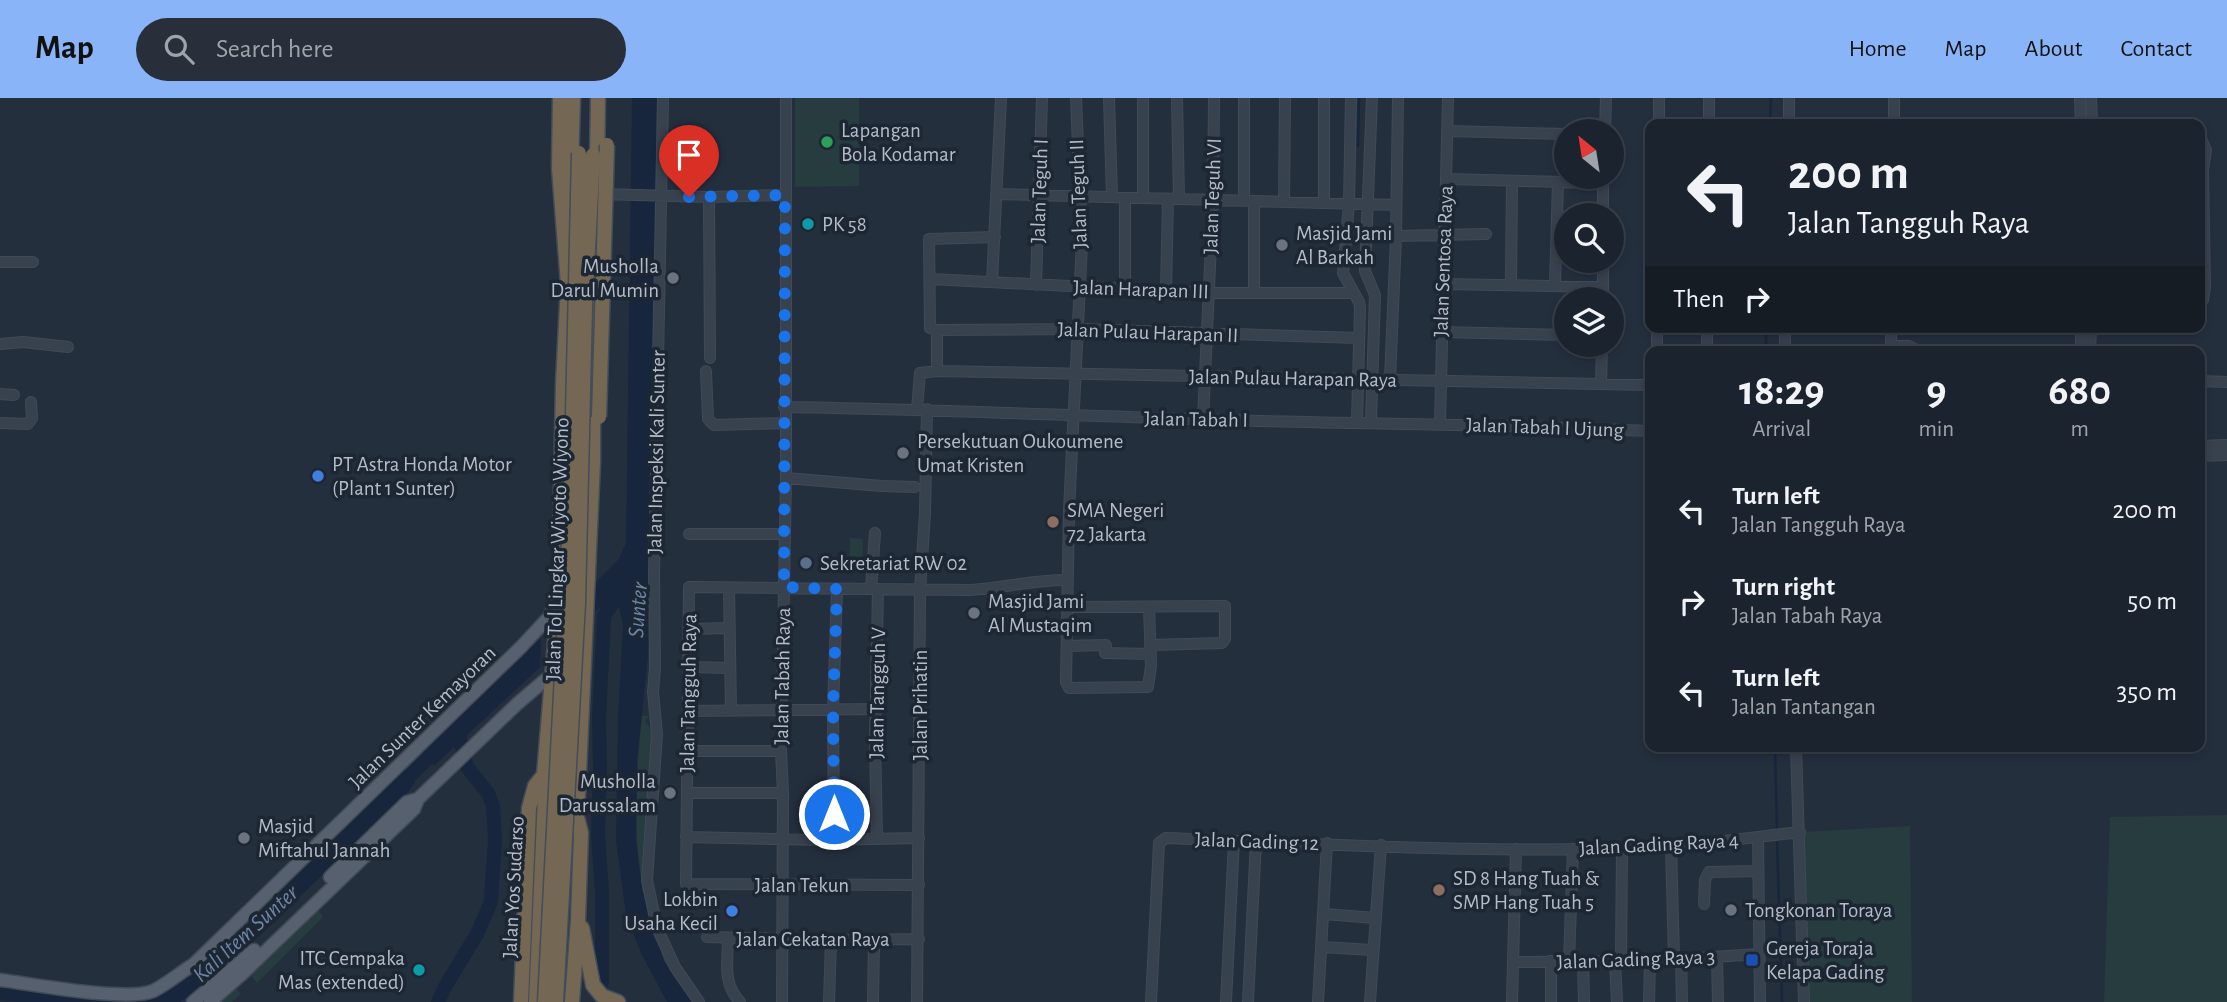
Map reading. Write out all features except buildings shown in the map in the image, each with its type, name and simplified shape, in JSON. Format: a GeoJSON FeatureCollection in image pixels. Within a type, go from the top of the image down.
{"type":"FeatureCollection","features":[{"type":"Feature","properties":{"kind":"highway","name":"Jalan Yos Sudarso"},"geometry":{"type":"LineString","coordinates":[[560,98],[561,192],[568,273]]}},
{"type":"Feature","properties":{"kind":"highway","name":"Jalan Yos Sudarso"},"geometry":{"type":"LineString","coordinates":[[536,1002],[544,775],[553,677],[554,620],[559,595],[563,384],[570,256],[571,98]]}},
{"type":"Feature","properties":{"kind":"highway"},"geometry":{"type":"LineString","coordinates":[[561,192],[567,180],[571,98]]}},
{"type":"Feature","properties":{"kind":"highway","name":"Jalan Tol Lingkar Wiyoto Wiyono"},"geometry":{"type":"LineString","coordinates":[[545,1002],[571,501],[580,98]]}},
{"type":"Feature","properties":{"kind":"highway","name":"Jalan Tol Lingkar Wiyoto Wiyono"},"geometry":{"type":"LineString","coordinates":[[556,1002],[582,516],[585,306],[593,155],[593,98]]}},
{"type":"Feature","properties":{"kind":"highway"},"geometry":{"type":"LineString","coordinates":[[572,1002],[581,833],[577,817],[593,462],[593,260],[598,98]]}},
{"type":"Feature","properties":{"kind":"highway"},"geometry":{"type":"LineString","coordinates":[[593,462],[600,450],[608,167],[606,98]]}},
{"type":"Feature","properties":{"kind":"highway"},"geometry":{"type":"LineString","coordinates":[[571,166],[578,174],[584,175],[590,172],[594,162]]}},
{"type":"Feature","properties":{"kind":"highway"},"geometry":{"type":"LineString","coordinates":[[570,256],[575,249],[581,248],[591,256]]}},
{"type":"Feature","properties":{"kind":"highway","name":"Jalan Yos Sudarso"},"geometry":{"type":"LineString","coordinates":[[528,1002],[539,796],[544,775]]}},
{"type":"Feature","properties":{"kind":"highway"},"geometry":{"type":"LineString","coordinates":[[521,1002],[529,808],[535,786],[544,775]]}},
{"type":"Feature","properties":{"kind":"highway"},"geometry":{"type":"LineString","coordinates":[[564,1002],[572,880],[572,831],[577,817]]}},
{"type":"Feature","properties":{"kind":"highway"},"geometry":{"type":"LineString","coordinates":[[542,879],[556,886],[572,880]]}},
{"type":"Feature","properties":{"kind":"highway"},"geometry":{"type":"LineString","coordinates":[[577,927],[582,929],[593,985],[602,996],[618,1002]]}},
{"type":"Feature","properties":{"kind":"main road","name":"Jalan Sunter Kemayoran"},"geometry":{"type":"LineString","coordinates":[[0,980],[110,994],[136,994],[152,991],[184,971],[293,870],[521,647],[554,620]]}},
{"type":"Feature","properties":{"kind":"main road"},"geometry":{"type":"LineString","coordinates":[[210,1002],[243,974],[414,809],[418,799],[545,680],[553,677]]}},
{"type":"Feature","properties":{"kind":"main road"},"geometry":{"type":"LineString","coordinates":[[193,1002],[245,959],[407,802],[418,799]]}},
{"type":"Feature","properties":{"kind":"street","name":"Jalan Inspeksi Kali Sunter"},"geometry":{"type":"LineString","coordinates":[[663,98],[653,692],[657,734],[646,880],[657,928],[675,967],[699,1002]]}},
{"type":"Feature","properties":{"kind":"street","name":"Jalan Tabah Raya"},"geometry":{"type":"LineString","coordinates":[[782,1002],[781,710],[786,478],[786,98]]}},
{"type":"Feature","properties":{"kind":"street"},"geometry":{"type":"LineString","coordinates":[[992,282],[1001,98]]}},
{"type":"Feature","properties":{"kind":"street","name":"Jalan Teguh I"},"geometry":{"type":"LineString","coordinates":[[1036,285],[1042,98]]}},
{"type":"Feature","properties":{"kind":"street","name":"Jalan Teguh II"},"geometry":{"type":"LineString","coordinates":[[1076,98],[1082,242],[1068,580],[1068,687],[1072,690],[1148,687],[1151,650]]}},
{"type":"Feature","properties":{"kind":"street"},"geometry":{"type":"LineString","coordinates":[[1109,98],[1112,197]]}},
{"type":"Feature","properties":{"kind":"street"},"geometry":{"type":"LineString","coordinates":[[1143,98],[1143,198]]}},
{"type":"Feature","properties":{"kind":"street"},"geometry":{"type":"LineString","coordinates":[[1166,291],[1174,199],[1177,98]]}},
{"type":"Feature","properties":{"kind":"street","name":"Jalan Teguh VI"},"geometry":{"type":"LineString","coordinates":[[1203,419],[1213,200],[1214,98]]}},
{"type":"Feature","properties":{"kind":"street"},"geometry":{"type":"LineString","coordinates":[[1244,98],[1254,292]]}},
{"type":"Feature","properties":{"kind":"street"},"geometry":{"type":"LineString","coordinates":[[1284,202],[1285,98]]}},
{"type":"Feature","properties":{"kind":"street"},"geometry":{"type":"LineString","coordinates":[[1324,98],[1324,203]]}},
{"type":"Feature","properties":{"kind":"street"},"geometry":{"type":"LineString","coordinates":[[1351,98],[1350,204],[1343,273],[1360,309],[1357,421]]}},
{"type":"Feature","properties":{"kind":"street"},"geometry":{"type":"LineString","coordinates":[[1371,421],[1375,295],[1365,271],[1372,98]]}},
{"type":"Feature","properties":{"kind":"street"},"geometry":{"type":"LineString","coordinates":[[1390,380],[1398,98]]}},
{"type":"Feature","properties":{"kind":"street","name":"Jalan Sentosa Raya"},"geometry":{"type":"LineString","coordinates":[[1440,424],[1448,98]]}},
{"type":"Feature","properties":{"kind":"street"},"geometry":{"type":"LineString","coordinates":[[1605,119],[1606,98]]}},
{"type":"Feature","properties":{"kind":"street"},"geometry":{"type":"LineString","coordinates":[[1659,98],[1659,119]]}},
{"type":"Feature","properties":{"kind":"street"},"geometry":{"type":"LineString","coordinates":[[1710,98],[1710,119]]}},
{"type":"Feature","properties":{"kind":"street"},"geometry":{"type":"LineString","coordinates":[[1789,98],[1789,119]]}},
{"type":"Feature","properties":{"kind":"street"},"geometry":{"type":"LineString","coordinates":[[1894,98],[1894,119]]}},
{"type":"Feature","properties":{"kind":"street"},"geometry":{"type":"LineString","coordinates":[[2080,98],[2081,119]]}},
{"type":"Feature","properties":{"kind":"street"},"geometry":{"type":"LineString","coordinates":[[2091,98],[2092,119]]}},
{"type":"Feature","properties":{"kind":"street"},"geometry":{"type":"LineString","coordinates":[[1447,131],[1554,134]]}},
{"type":"Feature","properties":{"kind":"street"},"geometry":{"type":"LineString","coordinates":[[1446,179],[1554,182]]}},
{"type":"Feature","properties":{"kind":"street"},"geometry":{"type":"LineString","coordinates":[[1511,284],[1512,182]]}},
{"type":"Feature","properties":{"kind":"street"},"geometry":{"type":"LineString","coordinates":[[1555,285],[1558,189]]}},
{"type":"Feature","properties":{"kind":"street"},"geometry":{"type":"LineString","coordinates":[[597,194],[709,197],[785,195]]}},
{"type":"Feature","properties":{"kind":"street"},"geometry":{"type":"LineString","coordinates":[[996,194],[1396,205]]}},
{"type":"Feature","properties":{"kind":"street"},"geometry":{"type":"LineString","coordinates":[[709,197],[710,358]]}},
{"type":"Feature","properties":{"kind":"street"},"geometry":{"type":"LineString","coordinates":[[1125,198],[1125,289]]}},
{"type":"Feature","properties":{"kind":"street"},"geometry":{"type":"LineString","coordinates":[[1396,236],[1486,234]]}},
{"type":"Feature","properties":{"kind":"street"},"geometry":{"type":"LineString","coordinates":[[936,371],[937,330],[930,328],[928,242],[931,237],[995,237]]}},
{"type":"Feature","properties":{"kind":"street"},"geometry":{"type":"LineString","coordinates":[[0,262],[33,262]]}},
{"type":"Feature","properties":{"kind":"street"},"geometry":{"type":"LineString","coordinates":[[1443,284],[1602,287],[1603,273]]}},
{"type":"Feature","properties":{"kind":"street","name":"Jalan Harapan III"},"geometry":{"type":"LineString","coordinates":[[930,279],[1209,293],[1353,293]]}},
{"type":"Feature","properties":{"kind":"street","name":"Jalan Pulau Harapan II"},"geometry":{"type":"LineString","coordinates":[[937,330],[1079,329],[1359,338]]}},
{"type":"Feature","properties":{"kind":"street"},"geometry":{"type":"LineString","coordinates":[[1441,332],[1554,335]]}},
{"type":"Feature","properties":{"kind":"street"},"geometry":{"type":"LineString","coordinates":[[0,344],[33,343],[68,347]]}},
{"type":"Feature","properties":{"kind":"street"},"geometry":{"type":"LineString","coordinates":[[1601,383],[1602,357]]}},
{"type":"Feature","properties":{"kind":"street"},"geometry":{"type":"LineString","coordinates":[[706,371],[708,419],[714,425],[785,424]]}},
{"type":"Feature","properties":{"kind":"street","name":"Jalan Pulau Harapan Raya"},"geometry":{"type":"LineString","coordinates":[[936,371],[1645,385]]}},
{"type":"Feature","properties":{"kind":"street","name":"Jalan Prihatin"},"geometry":{"type":"LineString","coordinates":[[917,1002],[920,591],[926,500],[920,373],[936,371]]}},
{"type":"Feature","properties":{"kind":"street"},"geometry":{"type":"LineString","coordinates":[[2205,381],[2227,382]]}},
{"type":"Feature","properties":{"kind":"street"},"geometry":{"type":"LineString","coordinates":[[0,394],[14,395]]}},
{"type":"Feature","properties":{"kind":"street"},"geometry":{"type":"LineString","coordinates":[[0,423],[28,424],[32,418],[31,401]]}},
{"type":"Feature","properties":{"kind":"street","name":"Jalan Tabah I"},"geometry":{"type":"LineString","coordinates":[[784,407],[1440,424]]}},
{"type":"Feature","properties":{"kind":"street","name":"Jalan Tabah I Ujung"},"geometry":{"type":"LineString","coordinates":[[1440,424],[1645,431]]}},
{"type":"Feature","properties":{"kind":"street"},"geometry":{"type":"LineString","coordinates":[[2205,446],[2227,445]]}},
{"type":"Feature","properties":{"kind":"street"},"geometry":{"type":"LineString","coordinates":[[2205,456],[2227,455]]}},
{"type":"Feature","properties":{"kind":"street"},"geometry":{"type":"LineString","coordinates":[[786,478],[915,487]]}},
{"type":"Feature","properties":{"kind":"street","name":"Jalan Tangguh V"},"geometry":{"type":"LineString","coordinates":[[875,533],[877,839]]}},
{"type":"Feature","properties":{"kind":"street"},"geometry":{"type":"LineString","coordinates":[[688,534],[784,534]]}},
{"type":"Feature","properties":{"kind":"street","name":"Jalan Tangguh Raya"},"geometry":{"type":"LineString","coordinates":[[686,884],[689,586],[920,591],[986,589],[1040,580],[1068,580]]}},
{"type":"Feature","properties":{"kind":"street"},"geometry":{"type":"LineString","coordinates":[[729,588],[731,709]]}},
{"type":"Feature","properties":{"kind":"street"},"geometry":{"type":"LineString","coordinates":[[834,840],[833,710],[837,589]]}},
{"type":"Feature","properties":{"kind":"street"},"geometry":{"type":"LineString","coordinates":[[1067,646],[1106,645],[1105,653],[1220,644],[1224,639],[1226,611],[1221,604],[1068,607]]}},
{"type":"Feature","properties":{"kind":"street"},"geometry":{"type":"LineString","coordinates":[[1149,607],[1151,650]]}},
{"type":"Feature","properties":{"kind":"street"},"geometry":{"type":"LineString","coordinates":[[689,629],[729,628]]}},
{"type":"Feature","properties":{"kind":"street"},"geometry":{"type":"LineString","coordinates":[[688,667],[730,668]]}},
{"type":"Feature","properties":{"kind":"street"},"geometry":{"type":"LineString","coordinates":[[688,711],[876,709]]}},
{"type":"Feature","properties":{"kind":"street"},"geometry":{"type":"LineString","coordinates":[[687,751],[781,751]]}},
{"type":"Feature","properties":{"kind":"street"},"geometry":{"type":"LineString","coordinates":[[1797,752],[1796,832],[1804,1002]]}},
{"type":"Feature","properties":{"kind":"street"},"geometry":{"type":"LineString","coordinates":[[687,793],[783,793]]}},
{"type":"Feature","properties":{"kind":"street","name":"Jalan Gading Raya 4"},"geometry":{"type":"LineString","coordinates":[[1516,849],[1671,846],[1796,832]]}},
{"type":"Feature","properties":{"kind":"street"},"geometry":{"type":"LineString","coordinates":[[686,837],[834,840],[919,838]]}},
{"type":"Feature","properties":{"kind":"street"},"geometry":{"type":"LineString","coordinates":[[1760,1002],[1758,871],[1763,837]]}},
{"type":"Feature","properties":{"kind":"street","name":"Jalan Gading 12"},"geometry":{"type":"LineString","coordinates":[[1151,1002],[1159,843],[1166,838],[1516,849]]}},
{"type":"Feature","properties":{"kind":"street"},"geometry":{"type":"LineString","coordinates":[[1226,1002],[1234,841]]}},
{"type":"Feature","properties":{"kind":"street"},"geometry":{"type":"LineString","coordinates":[[1248,1002],[1256,841]]}},
{"type":"Feature","properties":{"kind":"street"},"geometry":{"type":"LineString","coordinates":[[1318,1002],[1327,844]]}},
{"type":"Feature","properties":{"kind":"street"},"geometry":{"type":"LineString","coordinates":[[1370,1002],[1381,845]]}},
{"type":"Feature","properties":{"kind":"street"},"geometry":{"type":"LineString","coordinates":[[1671,846],[1682,1002]]}},
{"type":"Feature","properties":{"kind":"street"},"geometry":{"type":"LineString","coordinates":[[1617,1002],[1622,848]]}},
{"type":"Feature","properties":{"kind":"street"},"geometry":{"type":"LineString","coordinates":[[1512,1002],[1516,849]]}},
{"type":"Feature","properties":{"kind":"street"},"geometry":{"type":"LineString","coordinates":[[1569,961],[1573,849]]}},
{"type":"Feature","properties":{"kind":"street"},"geometry":{"type":"LineString","coordinates":[[1704,904],[1705,880],[1709,872],[1758,871]]}},
{"type":"Feature","properties":{"kind":"street","name":"Jalan Tekun"},"geometry":{"type":"LineString","coordinates":[[686,884],[919,885]]}},
{"type":"Feature","properties":{"kind":"street"},"geometry":{"type":"LineString","coordinates":[[1324,914],[1376,918]]}},
{"type":"Feature","properties":{"kind":"street","name":"Jalan Cekatan Raya"},"geometry":{"type":"LineString","coordinates":[[707,937],[781,940],[919,939]]}},
{"type":"Feature","properties":{"kind":"street"},"geometry":{"type":"LineString","coordinates":[[728,938],[727,979],[732,993],[740,1002]]}},
{"type":"Feature","properties":{"kind":"street"},"geometry":{"type":"LineString","coordinates":[[829,1002],[831,940]]}},
{"type":"Feature","properties":{"kind":"street"},"geometry":{"type":"LineString","coordinates":[[873,1002],[874,940]]}},
{"type":"Feature","properties":{"kind":"street"},"geometry":{"type":"LineString","coordinates":[[1322,947],[1373,950]]}},
{"type":"Feature","properties":{"kind":"street","name":"Jalan Gading Raya 3"},"geometry":{"type":"LineString","coordinates":[[1513,962],[1650,961],[1760,954]]}},
{"type":"Feature","properties":{"kind":"street"},"geometry":{"type":"LineString","coordinates":[[1717,957],[1717,1002]]}},
{"type":"Feature","properties":{"kind":"street"},"geometry":{"type":"LineString","coordinates":[[1551,961],[1551,1002]]}},
{"type":"Feature","properties":{"kind":"street"},"geometry":{"type":"LineString","coordinates":[[1583,961],[1584,1002]]}},
{"type":"Feature","properties":{"kind":"street"},"geometry":{"type":"LineString","coordinates":[[1649,1002],[1650,961]]}},
{"type":"Feature","properties":{"kind":"green space","name":"Lapangan Bola Kodamar"},"geometry":{"type":"Polygon","coordinates":[[[795,98],[859,98],[859,186],[795,187],[795,98]]]}},
{"type":"Feature","properties":{"kind":"green space"},"geometry":{"type":"Polygon","coordinates":[[[850,538],[863,539],[862,573],[849,572],[850,538]]]}},
{"type":"Feature","properties":{"kind":"green space"},"geometry":{"type":"Polygon","coordinates":[[[642,716],[649,716],[645,721],[650,728],[657,723],[647,863],[653,912],[685,990],[663,959],[652,930],[640,870],[636,808],[642,716]]]}},
{"type":"Feature","properties":{"kind":"green space"},"geometry":{"type":"Polygon","coordinates":[[[2227,815],[2227,1002],[2104,1002],[2110,817],[2227,815]]]}},
{"type":"Feature","properties":{"kind":"green space"},"geometry":{"type":"Polygon","coordinates":[[[1910,826],[1912,1002],[1805,1002],[1800,832],[1910,826]]]}},
{"type":"Feature","properties":{"kind":"green space"},"geometry":{"type":"Polygon","coordinates":[[[314,904],[323,917],[257,983],[247,970],[233,984],[241,994],[232,1002],[193,1002],[251,966],[314,904]]]}},
{"type":"Feature","properties":{"kind":"water","name":"Sunter"},"geometry":{"type":"Polygon","coordinates":[[[632,98],[657,98],[650,636],[637,761],[636,841],[643,893],[664,961],[696,1002],[667,1002],[641,953],[626,915],[616,840],[623,625],[616,594],[595,612],[594,584],[619,559],[626,543],[632,98]]]}},
{"type":"Feature","properties":{"kind":"water"},"geometry":{"type":"Polygon","coordinates":[[[541,638],[540,667],[434,766],[423,752],[541,638]]]}},
{"type":"Feature","properties":{"kind":"water","name":"Kali Item Sunter"},"geometry":{"type":"Polygon","coordinates":[[[405,769],[415,782],[409,791],[222,972],[180,1002],[0,1000],[0,986],[139,1001],[171,986],[218,953],[405,769]]]}},
{"type":"Feature","properties":{"kind":"waterway"},"geometry":{"type":"LineString","coordinates":[[1358,146],[1359,98]]}},
{"type":"Feature","properties":{"kind":"waterway"},"geometry":{"type":"LineString","coordinates":[[1770,119],[1771,98]]}},
{"type":"Feature","properties":{"kind":"waterway"},"geometry":{"type":"LineString","coordinates":[[1766,333],[1766,346]]}},
{"type":"Feature","properties":{"kind":"waterway","name":"Sunter"},"geometry":{"type":"LineString","coordinates":[[602,982],[602,892],[598,835],[599,718],[604,616],[627,582]]}},
{"type":"Feature","properties":{"kind":"waterway"},"geometry":{"type":"LineString","coordinates":[[438,1002],[477,934],[491,902],[495,840],[493,806],[488,793],[467,767],[458,731]]}},
{"type":"Feature","properties":{"kind":"waterway"},"geometry":{"type":"LineString","coordinates":[[396,789],[442,745]]}},
{"type":"Feature","properties":{"kind":"waterway"},"geometry":{"type":"LineString","coordinates":[[1775,752],[1777,831]]}},
{"type":"Feature","properties":{"kind":"waterway"},"geometry":{"type":"LineString","coordinates":[[1777,838],[1782,1002]]}},
{"type":"Feature","properties":{"kind":"place","name":"Lapangan Bola Kodamar"},"geometry":{"type":"Point","coordinates":[827,142]}},
{"type":"Feature","properties":{"kind":"place","name":"PK 58"},"geometry":{"type":"Point","coordinates":[808,224]}},
{"type":"Feature","properties":{"kind":"place","name":"Masjid Jami Al Barkah"},"geometry":{"type":"Point","coordinates":[1282,245]}},
{"type":"Feature","properties":{"kind":"place","name":"Musholla Darul Mumin"},"geometry":{"type":"Point","coordinates":[673,278]}},
{"type":"Feature","properties":{"kind":"place","name":"Persekutuan Oukoumene Umat Kristen"},"geometry":{"type":"Point","coordinates":[903,453]}},
{"type":"Feature","properties":{"kind":"place","name":"PT Astra Honda Motor (Plant 1 Sunter)"},"geometry":{"type":"Point","coordinates":[318,476]}},
{"type":"Feature","properties":{"kind":"place","name":"SMA Negeri 72 Jakarta"},"geometry":{"type":"Point","coordinates":[1053,522]}},
{"type":"Feature","properties":{"kind":"place","name":"Sekretariat RW 02"},"geometry":{"type":"Point","coordinates":[806,563]}},
{"type":"Feature","properties":{"kind":"place","name":"Masjid Jami Al Mustaqim"},"geometry":{"type":"Point","coordinates":[974,613]}},
{"type":"Feature","properties":{"kind":"place","name":"Musholla Darussalam"},"geometry":{"type":"Point","coordinates":[670,793]}},
{"type":"Feature","properties":{"kind":"place","name":"Masjid Miftahul Jannah"},"geometry":{"type":"Point","coordinates":[244,838]}},
{"type":"Feature","properties":{"kind":"place","name":"SD 8 Hang Tuah & SMP Hang Tuah 5"},"geometry":{"type":"Point","coordinates":[1439,890]}},
{"type":"Feature","properties":{"kind":"place","name":"Tongkonan Toraya"},"geometry":{"type":"Point","coordinates":[1731,910]}},
{"type":"Feature","properties":{"kind":"place","name":"Lokbin Usaha Kecil"},"geometry":{"type":"Point","coordinates":[732,911]}},
{"type":"Feature","properties":{"kind":"place","name":"Gereja Toraja Kelapa Gading"},"geometry":{"type":"Point","coordinates":[1752,960]}},
{"type":"Feature","properties":{"kind":"place","name":"ITC Cempaka Mas (extended)"},"geometry":{"type":"Point","coordinates":[419,970]}},
{"type":"Feature","properties":{"kind":"route"},"geometry":{"type":"LineString","coordinates":[[689,197],[785,195],[784,587],[837,589],[833,710],[834,814]]}}]}
